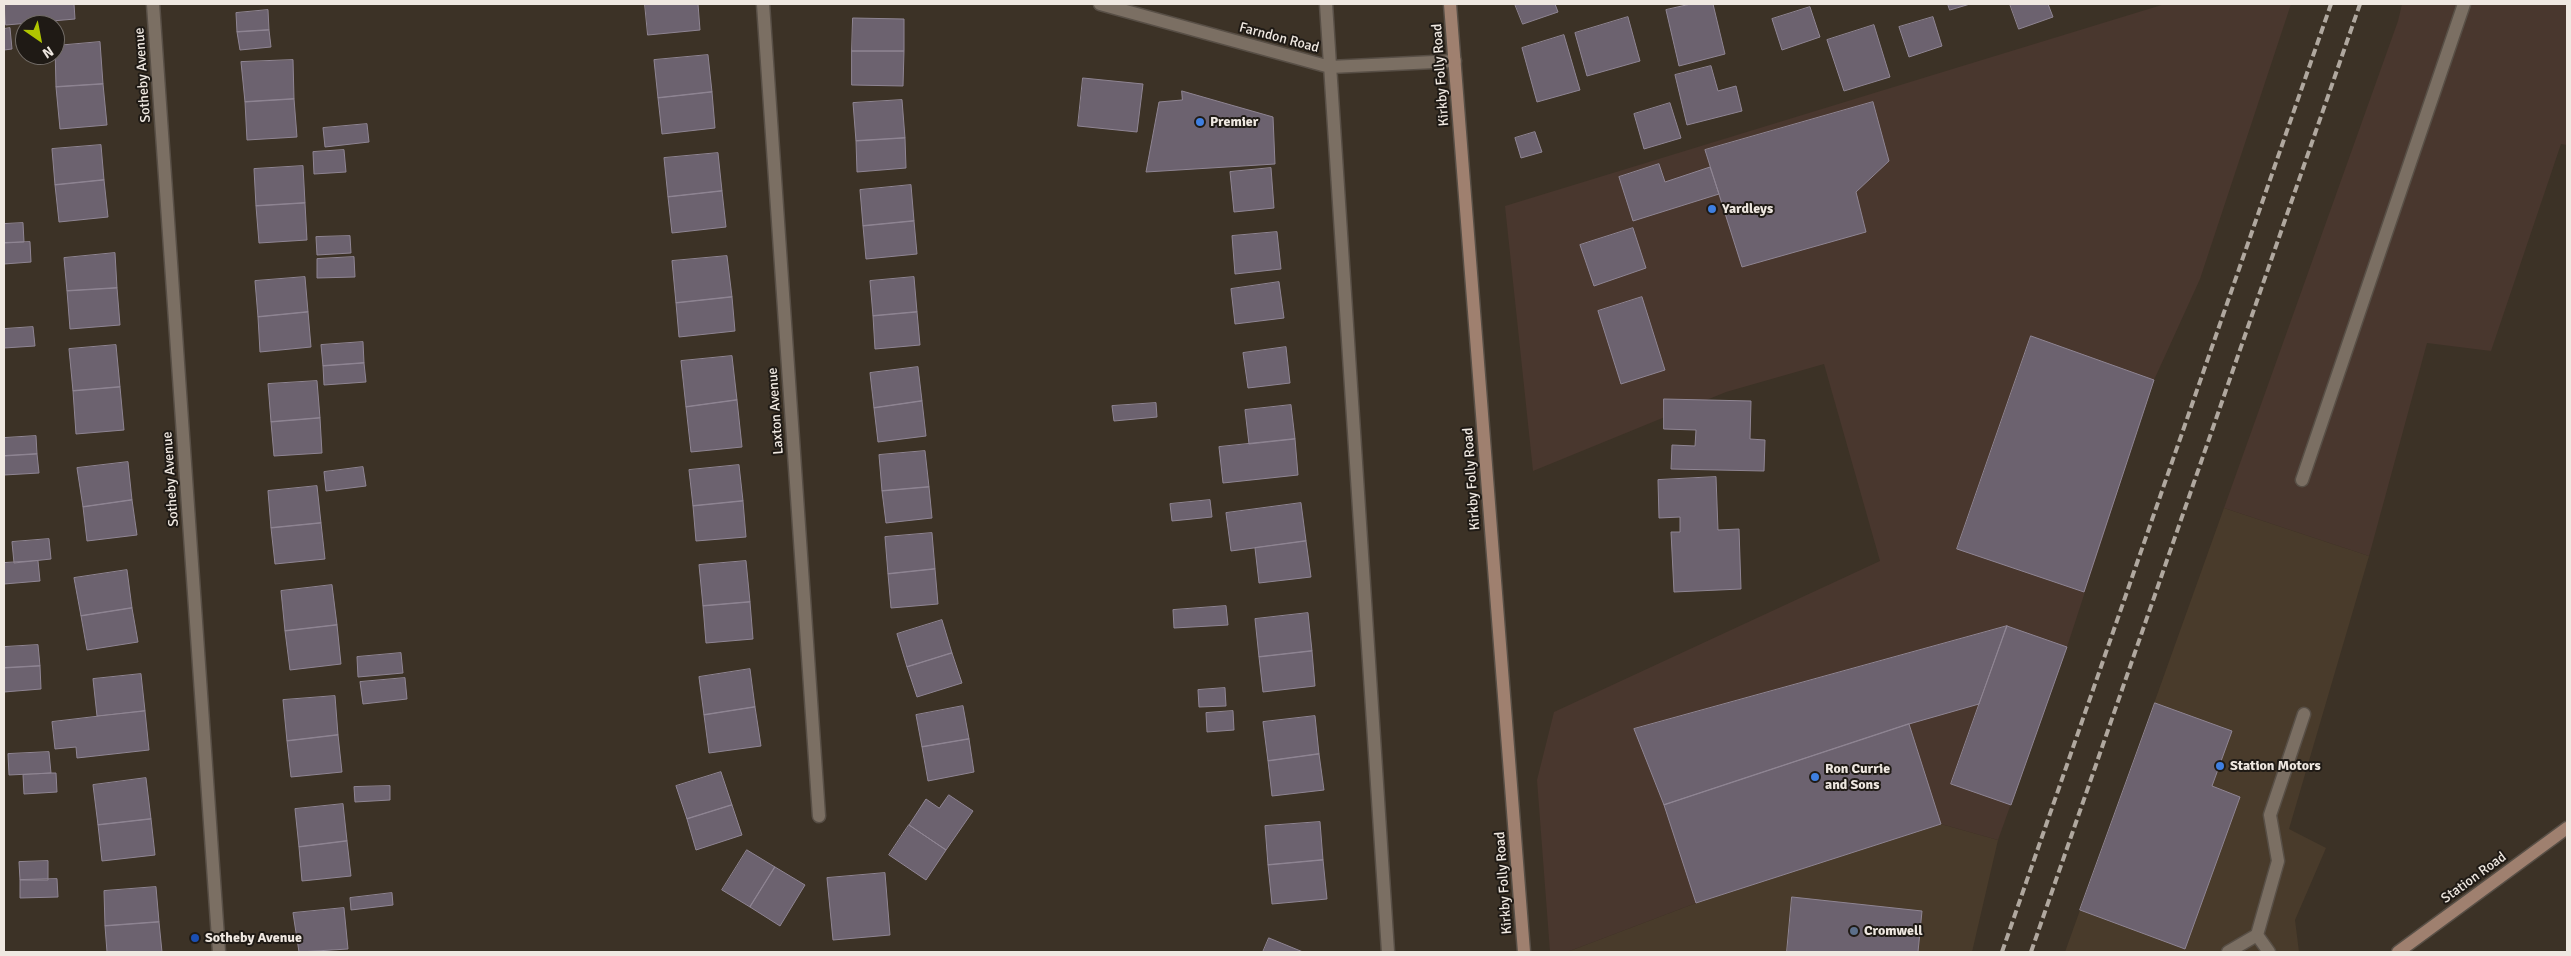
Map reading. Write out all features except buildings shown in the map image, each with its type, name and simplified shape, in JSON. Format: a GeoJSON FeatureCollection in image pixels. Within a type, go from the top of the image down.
{"type":"FeatureCollection","features":[{"type":"Feature","properties":{"kind":"main road","name":"Kirkby Folly Road"},"geometry":{"type":"LineString","coordinates":[[1450,4],[1524,952]]}},
{"type":"Feature","properties":{"kind":"main road","name":"Station Road"},"geometry":{"type":"LineString","coordinates":[[2398,952],[2567,828]]}},
{"type":"Feature","properties":{"kind":"street","name":"Sotheby Avenue"},"geometry":{"type":"LineString","coordinates":[[154,4],[219,952]]}},
{"type":"Feature","properties":{"kind":"street","name":"Laxton Avenue"},"geometry":{"type":"LineString","coordinates":[[763,4],[819,816]]}},
{"type":"Feature","properties":{"kind":"street","name":"Farndon Road"},"geometry":{"type":"LineString","coordinates":[[1100,4],[1330,67],[1455,61]]}},
{"type":"Feature","properties":{"kind":"street"},"geometry":{"type":"LineString","coordinates":[[1326,4],[1388,952]]}},
{"type":"Feature","properties":{"kind":"street"},"geometry":{"type":"LineString","coordinates":[[2302,480],[2464,4]]}},
{"type":"Feature","properties":{"kind":"street"},"geometry":{"type":"LineString","coordinates":[[2228,952],[2256,935],[2278,861],[2270,815],[2304,714]]}},
{"type":"Feature","properties":{"kind":"street"},"geometry":{"type":"LineString","coordinates":[[2256,935],[2270,952]]}},
{"type":"Feature","properties":{"kind":"shaded area"},"geometry":{"type":"Polygon","coordinates":[[[2165,4],[2291,4],[2200,279],[2154,380],[2067,647],[1998,840],[1941,824],[1696,903],[1567,952],[1550,952],[1537,780],[1554,712],[1880,561],[1824,364],[1726,392],[1533,471],[1505,206],[2165,4]]]}},
{"type":"Feature","properties":{"kind":"shaded area"},"geometry":{"type":"Polygon","coordinates":[[[2402,4],[2567,4],[2567,145],[2561,144],[2491,351],[2427,343],[2369,556],[2224,508],[2398,21],[2402,4]]]}},
{"type":"Feature","properties":{"kind":"shaded area","name":"Station Motors"},"geometry":{"type":"Polygon","coordinates":[[[2224,508],[2369,556],[2289,829],[2326,848],[2295,920],[2299,952],[2065,952],[2224,508]]]}},
{"type":"Feature","properties":{"kind":"shaded area"},"geometry":{"type":"Polygon","coordinates":[[[1941,824],[1998,840],[1972,952],[1567,952],[1696,903],[1941,824]]]}},
{"type":"Feature","properties":{"kind":"railway"},"geometry":{"type":"LineString","coordinates":[[2002,952],[2331,4]]}},
{"type":"Feature","properties":{"kind":"railway"},"geometry":{"type":"LineString","coordinates":[[2031,952],[2360,4]]}},
{"type":"Feature","properties":{"kind":"place","name":"Premier"},"geometry":{"type":"Point","coordinates":[1200,122]}},
{"type":"Feature","properties":{"kind":"place","name":"Yardleys"},"geometry":{"type":"Point","coordinates":[1712,209]}},
{"type":"Feature","properties":{"kind":"place","name":"Station Motors"},"geometry":{"type":"Point","coordinates":[2220,766]}},
{"type":"Feature","properties":{"kind":"place","name":"Ron Currie and Sons"},"geometry":{"type":"Point","coordinates":[1815,777]}},
{"type":"Feature","properties":{"kind":"place","name":"Cromwell"},"geometry":{"type":"Point","coordinates":[1854,931]}},
{"type":"Feature","properties":{"kind":"place","name":"Sotheby Avenue"},"geometry":{"type":"Point","coordinates":[195,938]}}]}
